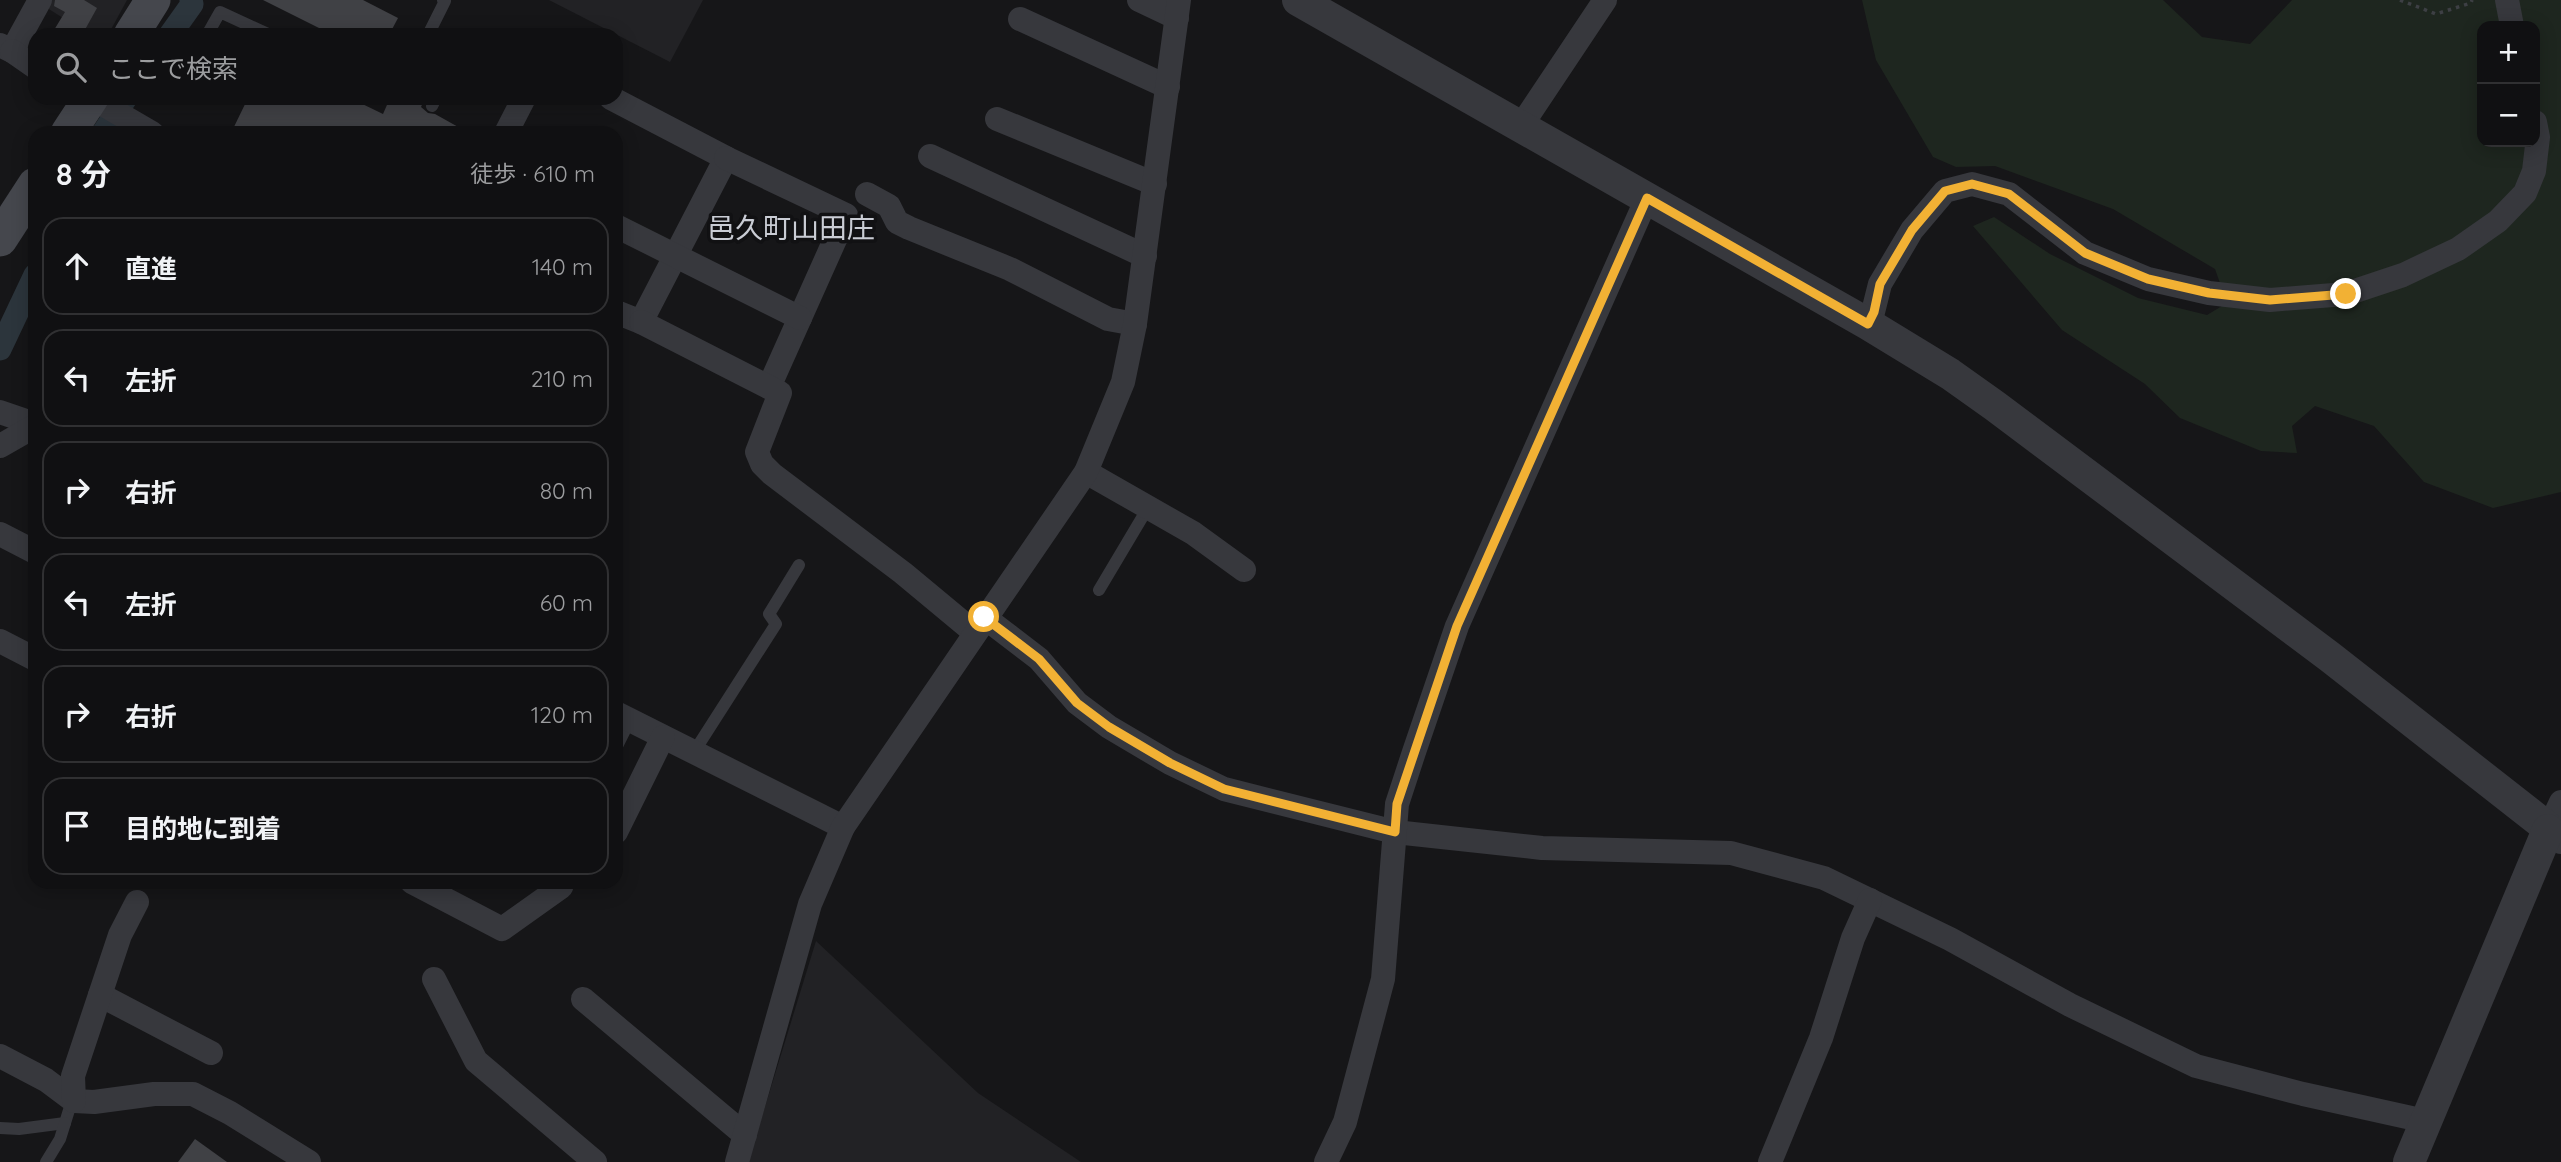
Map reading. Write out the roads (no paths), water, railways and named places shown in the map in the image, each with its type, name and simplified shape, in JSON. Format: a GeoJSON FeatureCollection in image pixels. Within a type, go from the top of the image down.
{"type":"FeatureCollection","features":[{"type":"Feature","properties":{"kind":"main road"},"geometry":{"type":"LineString","coordinates":[[135,28],[153,0]]}},
{"type":"Feature","properties":{"kind":"main road"},"geometry":{"type":"LineString","coordinates":[[72,126],[84,105]]}},
{"type":"Feature","properties":{"kind":"main road"},"geometry":{"type":"LineString","coordinates":[[0,239],[28,196]]}},
{"type":"Feature","properties":{"kind":"street"},"geometry":{"type":"LineString","coordinates":[[28,62],[6,48],[40,0]]}},
{"type":"Feature","properties":{"kind":"street"},"geometry":{"type":"LineString","coordinates":[[737,1162],[810,904],[843,827],[1086,472],[1123,382],[1135,324],[1178,9],[1139,0]]}},
{"type":"Feature","properties":{"kind":"street"},"geometry":{"type":"LineString","coordinates":[[1298,0],[1868,324],[1950,374],[2557,823],[2409,1162]]}},
{"type":"Feature","properties":{"kind":"street"},"geometry":{"type":"LineString","coordinates":[[1521,126],[1605,0]]}},
{"type":"Feature","properties":{"kind":"street"},"geometry":{"type":"LineString","coordinates":[[2507,0],[2511,21]]}},
{"type":"Feature","properties":{"kind":"street"},"geometry":{"type":"LineString","coordinates":[[1020,19],[1168,87]]}},
{"type":"Feature","properties":{"kind":"street"},"geometry":{"type":"LineString","coordinates":[[623,104],[726,158],[846,215],[769,387]]}},
{"type":"Feature","properties":{"kind":"street"},"geometry":{"type":"LineString","coordinates":[[99,105],[139,126]]}},
{"type":"Feature","properties":{"kind":"street"},"geometry":{"type":"LineString","coordinates":[[510,126],[520,105]]}},
{"type":"Feature","properties":{"kind":"street"},"geometry":{"type":"LineString","coordinates":[[998,119],[1155,184]]}},
{"type":"Feature","properties":{"kind":"street"},"geometry":{"type":"LineString","coordinates":[[1868,324],[1874,312],[1880,284],[1912,230],[1945,191],[1972,184],[2009,194],[2085,253],[2148,279],[2209,293],[2270,300],[2346,294],[2403,275],[2458,248],[2498,221],[2525,193],[2534,171],[2537,147]]}},
{"type":"Feature","properties":{"kind":"street"},"geometry":{"type":"LineString","coordinates":[[930,156],[1145,256]]}},
{"type":"Feature","properties":{"kind":"street"},"geometry":{"type":"LineString","coordinates":[[641,322],[726,158]]}},
{"type":"Feature","properties":{"kind":"street"},"geometry":{"type":"LineString","coordinates":[[867,194],[889,206],[897,222],[909,228],[1010,269],[1108,319],[1135,324]]}},
{"type":"Feature","properties":{"kind":"street"},"geometry":{"type":"LineString","coordinates":[[1326,1162],[1345,1122],[1383,979],[1397,804],[1457,626],[1647,198]]}},
{"type":"Feature","properties":{"kind":"street"},"geometry":{"type":"LineString","coordinates":[[623,230],[800,318]]}},
{"type":"Feature","properties":{"kind":"street"},"geometry":{"type":"LineString","coordinates":[[623,315],[780,393],[757,452],[762,464],[772,474],[902,573],[979,625],[1039,659],[1077,703],[1109,727],[1170,763],[1224,789],[1395,832],[1542,848],[1731,853],[1824,878],[1950,939],[2070,1005],[2196,1066],[2302,1094],[2425,1121]]}},
{"type":"Feature","properties":{"kind":"street"},"geometry":{"type":"LineString","coordinates":[[0,412],[28,422]]}},
{"type":"Feature","properties":{"kind":"street"},"geometry":{"type":"LineString","coordinates":[[0,446],[28,429]]}},
{"type":"Feature","properties":{"kind":"street"},"geometry":{"type":"LineString","coordinates":[[1086,472],[1193,533],[1244,570]]}},
{"type":"Feature","properties":{"kind":"street"},"geometry":{"type":"LineString","coordinates":[[0,534],[28,548]]}},
{"type":"Feature","properties":{"kind":"street"},"geometry":{"type":"LineString","coordinates":[[0,641],[28,655]]}},
{"type":"Feature","properties":{"kind":"street"},"geometry":{"type":"LineString","coordinates":[[623,717],[843,827]]}},
{"type":"Feature","properties":{"kind":"street"},"geometry":{"type":"LineString","coordinates":[[623,818],[663,737]]}},
{"type":"Feature","properties":{"kind":"street"},"geometry":{"type":"LineString","coordinates":[[425,889],[502,929],[558,889]]}},
{"type":"Feature","properties":{"kind":"street"},"geometry":{"type":"LineString","coordinates":[[1770,1162],[1821,1038],[1853,938],[1870,900]]}},
{"type":"Feature","properties":{"kind":"street"},"geometry":{"type":"LineString","coordinates":[[70,1112],[72,1076],[120,935],[137,902]]}},
{"type":"Feature","properties":{"kind":"street"},"geometry":{"type":"LineString","coordinates":[[434,979],[476,1061],[594,1162]]}},
{"type":"Feature","properties":{"kind":"street"},"geometry":{"type":"LineString","coordinates":[[100,995],[211,1053]]}},
{"type":"Feature","properties":{"kind":"street"},"geometry":{"type":"LineString","coordinates":[[583,999],[745,1135]]}},
{"type":"Feature","properties":{"kind":"street"},"geometry":{"type":"LineString","coordinates":[[0,1056],[46,1080],[70,1112]]}},
{"type":"Feature","properties":{"kind":"street"},"geometry":{"type":"LineString","coordinates":[[70,1112],[94,1102],[154,1094],[193,1094],[230,1113],[309,1162]]}},
{"type":"Feature","properties":{"kind":"lane"},"geometry":{"type":"LineString","coordinates":[[432,28],[445,1],[443,0]]}},
{"type":"Feature","properties":{"kind":"lane"},"geometry":{"type":"LineString","coordinates":[[211,28],[220,12],[255,28]]}},
{"type":"Feature","properties":{"kind":"lane"},"geometry":{"type":"LineString","coordinates":[[1099,590],[1149,506]]}},
{"type":"Feature","properties":{"kind":"lane"},"geometry":{"type":"LineString","coordinates":[[694,752],[776,624],[769,614],[799,565]]}},
{"type":"Feature","properties":{"kind":"lane"},"geometry":{"type":"LineString","coordinates":[[0,1128],[19,1129],[70,1112]]}},
{"type":"Feature","properties":{"kind":"lane"},"geometry":{"type":"LineString","coordinates":[[46,1162],[60,1139],[70,1112]]}},
{"type":"Feature","properties":{"kind":"waterway"},"geometry":{"type":"LineString","coordinates":[[175,28],[192,4],[191,0]]}},
{"type":"Feature","properties":{"kind":"waterway"},"geometry":{"type":"LineString","coordinates":[[108,126],[121,105]]}},
{"type":"Feature","properties":{"kind":"waterway"},"geometry":{"type":"LineString","coordinates":[[0,349],[28,290]]}},
{"type":"Feature","properties":{"kind":"district","name":"邑久町山田庄"},"geometry":{"type":"Point","coordinates":[791,228]}}]}
